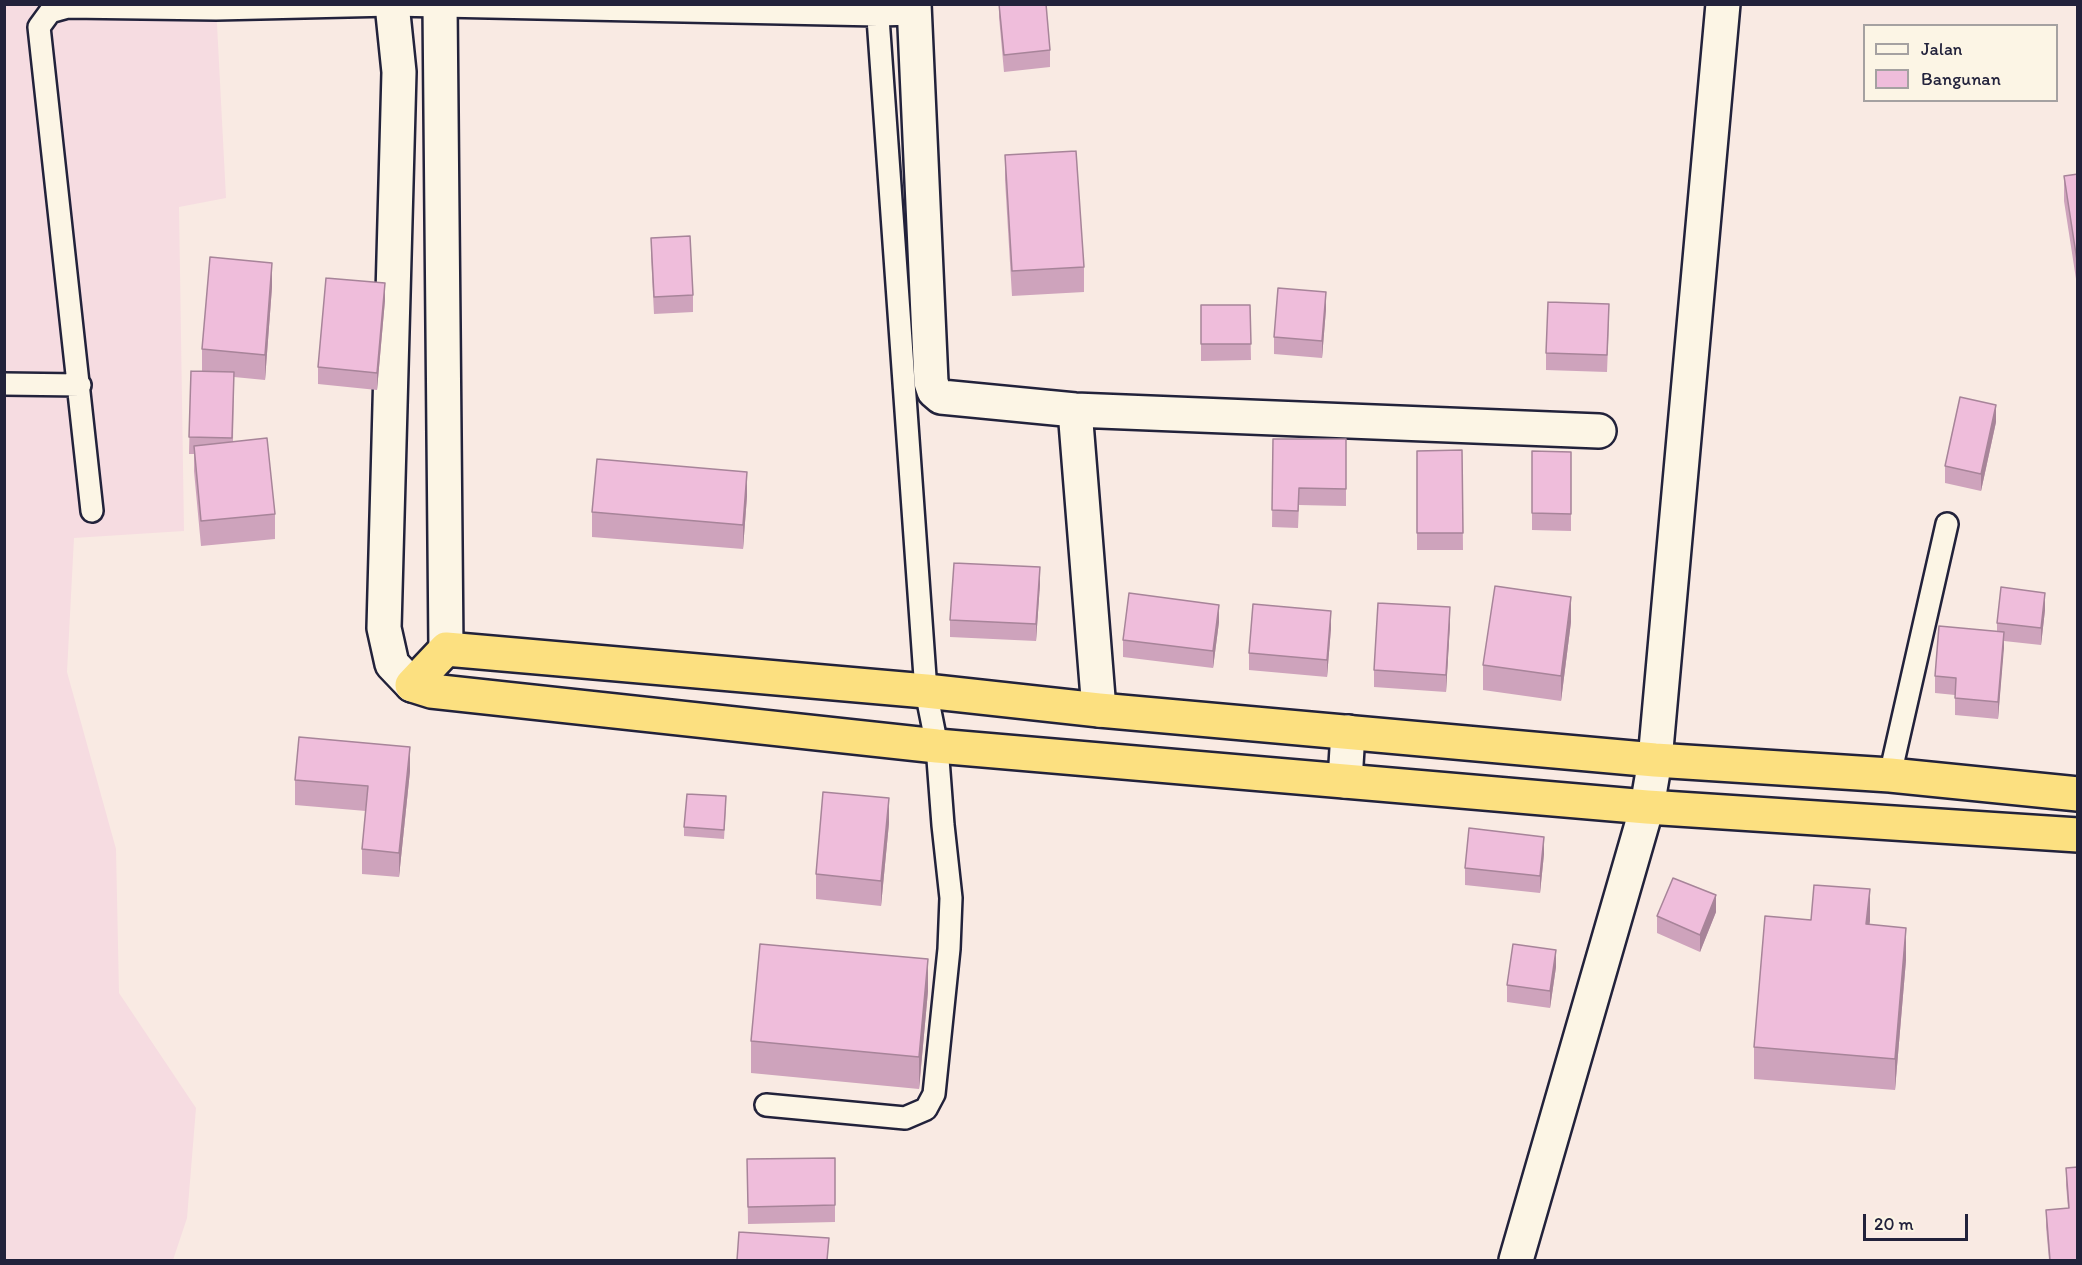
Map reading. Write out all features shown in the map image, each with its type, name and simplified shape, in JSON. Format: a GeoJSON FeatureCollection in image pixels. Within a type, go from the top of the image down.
{"type":"FeatureCollection","features":[{"type":"Feature","properties":{"kind":"highway"},"geometry":{"type":"LineString","coordinates":[[2078,794],[1890,775],[1655,760],[1099,710],[926,691],[446,649],[412,686],[431,691],[937,746],[1647,807],[2078,836]]}},
{"type":"Feature","properties":{"kind":"street"},"geometry":{"type":"LineString","coordinates":[[1516,1260],[1647,807],[1655,760],[1723,4]]}},
{"type":"Feature","properties":{"kind":"street"},"geometry":{"type":"LineString","coordinates":[[392,5],[399,72],[384,628],[392,664],[412,686]]}},
{"type":"Feature","properties":{"kind":"street"},"geometry":{"type":"LineString","coordinates":[[440,5],[446,649]]}},
{"type":"Feature","properties":{"kind":"street"},"geometry":{"type":"LineString","coordinates":[[914,9],[930,358],[934,391],[941,397],[1075,410],[1599,431]]}},
{"type":"Feature","properties":{"kind":"street"},"geometry":{"type":"LineString","coordinates":[[1075,410],[1099,710]]}},
{"type":"Feature","properties":{"kind":"street"},"geometry":{"type":"LineString","coordinates":[[1345,782],[1348,732]]}},
{"type":"Feature","properties":{"kind":"lane"},"geometry":{"type":"LineString","coordinates":[[92,511],[39,27],[49,8],[216,9],[440,5],[914,9]]}},
{"type":"Feature","properties":{"kind":"lane"},"geometry":{"type":"LineString","coordinates":[[766,1105],[906,1118],[926,1109],[934,1094],[949,949],[951,898],[937,746],[926,691],[877,10]]}},
{"type":"Feature","properties":{"kind":"lane"},"geometry":{"type":"LineString","coordinates":[[4,384],[80,385]]}},
{"type":"Feature","properties":{"kind":"lane"},"geometry":{"type":"LineString","coordinates":[[1890,775],[1947,524]]}},
{"type":"Feature","properties":{"kind":"shaded area"},"geometry":{"type":"Polygon","coordinates":[[[5,5],[216,5],[226,198],[179,207],[184,531],[74,538],[67,672],[116,849],[119,993],[196,1108],[187,1218],[173,1260],[5,1260],[5,5]]]}},
{"type":"Feature","properties":{"kind":"building"},"geometry":{"type":"Polygon","coordinates":[[[999,4],[1046,4],[1050,50],[1004,55],[999,4]]]}},
{"type":"Feature","properties":{"kind":"building"},"geometry":{"type":"Polygon","coordinates":[[[1076,151],[1084,267],[1012,271],[1005,155],[1076,151]]]}},
{"type":"Feature","properties":{"kind":"building"},"geometry":{"type":"Polygon","coordinates":[[[2078,174],[2078,267],[2064,176],[2078,174]]]}},
{"type":"Feature","properties":{"kind":"building"},"geometry":{"type":"Polygon","coordinates":[[[690,236],[693,295],[654,297],[651,238],[690,236]]]}},
{"type":"Feature","properties":{"kind":"building"},"geometry":{"type":"Polygon","coordinates":[[[210,257],[272,263],[265,355],[202,349],[210,257]]]}},
{"type":"Feature","properties":{"kind":"building"},"geometry":{"type":"Polygon","coordinates":[[[326,278],[385,283],[377,373],[318,367],[326,278]]]}},
{"type":"Feature","properties":{"kind":"building"},"geometry":{"type":"Polygon","coordinates":[[[1278,288],[1326,292],[1322,341],[1274,337],[1278,288]]]}},
{"type":"Feature","properties":{"kind":"building"},"geometry":{"type":"Polygon","coordinates":[[[1548,302],[1609,304],[1607,355],[1546,353],[1548,302]]]}},
{"type":"Feature","properties":{"kind":"building"},"geometry":{"type":"Polygon","coordinates":[[[1201,305],[1250,305],[1251,344],[1201,344],[1201,305]]]}},
{"type":"Feature","properties":{"kind":"building"},"geometry":{"type":"Polygon","coordinates":[[[191,371],[234,372],[232,438],[189,437],[191,371]]]}},
{"type":"Feature","properties":{"kind":"building"},"geometry":{"type":"Polygon","coordinates":[[[1960,397],[1996,405],[1981,474],[1945,466],[1960,397]]]}},
{"type":"Feature","properties":{"kind":"building"},"geometry":{"type":"Polygon","coordinates":[[[267,438],[275,514],[201,521],[194,446],[267,438]]]}},
{"type":"Feature","properties":{"kind":"building"},"geometry":{"type":"Polygon","coordinates":[[[1273,439],[1346,439],[1346,489],[1299,488],[1298,511],[1272,510],[1273,439]]]}},
{"type":"Feature","properties":{"kind":"building"},"geometry":{"type":"Polygon","coordinates":[[[1462,450],[1463,533],[1417,533],[1417,451],[1462,450]]]}},
{"type":"Feature","properties":{"kind":"building"},"geometry":{"type":"Polygon","coordinates":[[[1532,451],[1571,452],[1571,514],[1532,513],[1532,451]]]}},
{"type":"Feature","properties":{"kind":"building"},"geometry":{"type":"Polygon","coordinates":[[[597,459],[747,472],[743,525],[592,512],[597,459]]]}},
{"type":"Feature","properties":{"kind":"building"},"geometry":{"type":"Polygon","coordinates":[[[954,563],[1040,567],[1036,624],[950,620],[954,563]]]}},
{"type":"Feature","properties":{"kind":"building"},"geometry":{"type":"Polygon","coordinates":[[[1495,586],[1571,597],[1561,676],[1483,665],[1495,586]]]}},
{"type":"Feature","properties":{"kind":"building"},"geometry":{"type":"Polygon","coordinates":[[[2001,587],[2045,593],[2041,628],[1997,623],[2001,587]]]}},
{"type":"Feature","properties":{"kind":"building"},"geometry":{"type":"Polygon","coordinates":[[[1129,593],[1219,605],[1213,651],[1123,640],[1129,593]]]}},
{"type":"Feature","properties":{"kind":"building"},"geometry":{"type":"Polygon","coordinates":[[[1378,603],[1450,607],[1446,675],[1374,670],[1378,603]]]}},
{"type":"Feature","properties":{"kind":"building"},"geometry":{"type":"Polygon","coordinates":[[[1253,604],[1331,611],[1327,660],[1249,653],[1253,604]]]}},
{"type":"Feature","properties":{"kind":"building"},"geometry":{"type":"Polygon","coordinates":[[[1939,626],[2004,632],[1998,702],[1955,698],[1956,678],[1935,676],[1939,626]]]}},
{"type":"Feature","properties":{"kind":"building"},"geometry":{"type":"Polygon","coordinates":[[[299,737],[410,747],[399,853],[362,849],[368,786],[295,780],[299,737]]]}},
{"type":"Feature","properties":{"kind":"building"},"geometry":{"type":"Polygon","coordinates":[[[823,792],[889,798],[881,881],[816,874],[823,792]]]}},
{"type":"Feature","properties":{"kind":"building"},"geometry":{"type":"Polygon","coordinates":[[[687,794],[726,796],[724,830],[684,827],[687,794]]]}},
{"type":"Feature","properties":{"kind":"building"},"geometry":{"type":"Polygon","coordinates":[[[1469,828],[1544,837],[1540,876],[1465,868],[1469,828]]]}},
{"type":"Feature","properties":{"kind":"building"},"geometry":{"type":"Polygon","coordinates":[[[1673,878],[1716,895],[1700,935],[1657,916],[1673,878]]]}},
{"type":"Feature","properties":{"kind":"building"},"geometry":{"type":"Polygon","coordinates":[[[1814,885],[1870,889],[1866,924],[1906,928],[1895,1059],[1754,1047],[1765,916],[1811,920],[1814,885]]]}},
{"type":"Feature","properties":{"kind":"building"},"geometry":{"type":"Polygon","coordinates":[[[760,944],[928,959],[919,1057],[751,1041],[760,944]]]}},
{"type":"Feature","properties":{"kind":"building"},"geometry":{"type":"Polygon","coordinates":[[[1513,944],[1556,950],[1550,991],[1507,985],[1513,944]]]}},
{"type":"Feature","properties":{"kind":"building"},"geometry":{"type":"Polygon","coordinates":[[[835,1158],[835,1205],[748,1207],[747,1159],[835,1158]]]}},
{"type":"Feature","properties":{"kind":"building"},"geometry":{"type":"Polygon","coordinates":[[[2078,1167],[2078,1260],[2050,1260],[2046,1210],[2069,1208],[2066,1168],[2078,1167]]]}},
{"type":"Feature","properties":{"kind":"building"},"geometry":{"type":"Polygon","coordinates":[[[739,1232],[829,1238],[827,1260],[737,1260],[739,1232]]]}}]}
